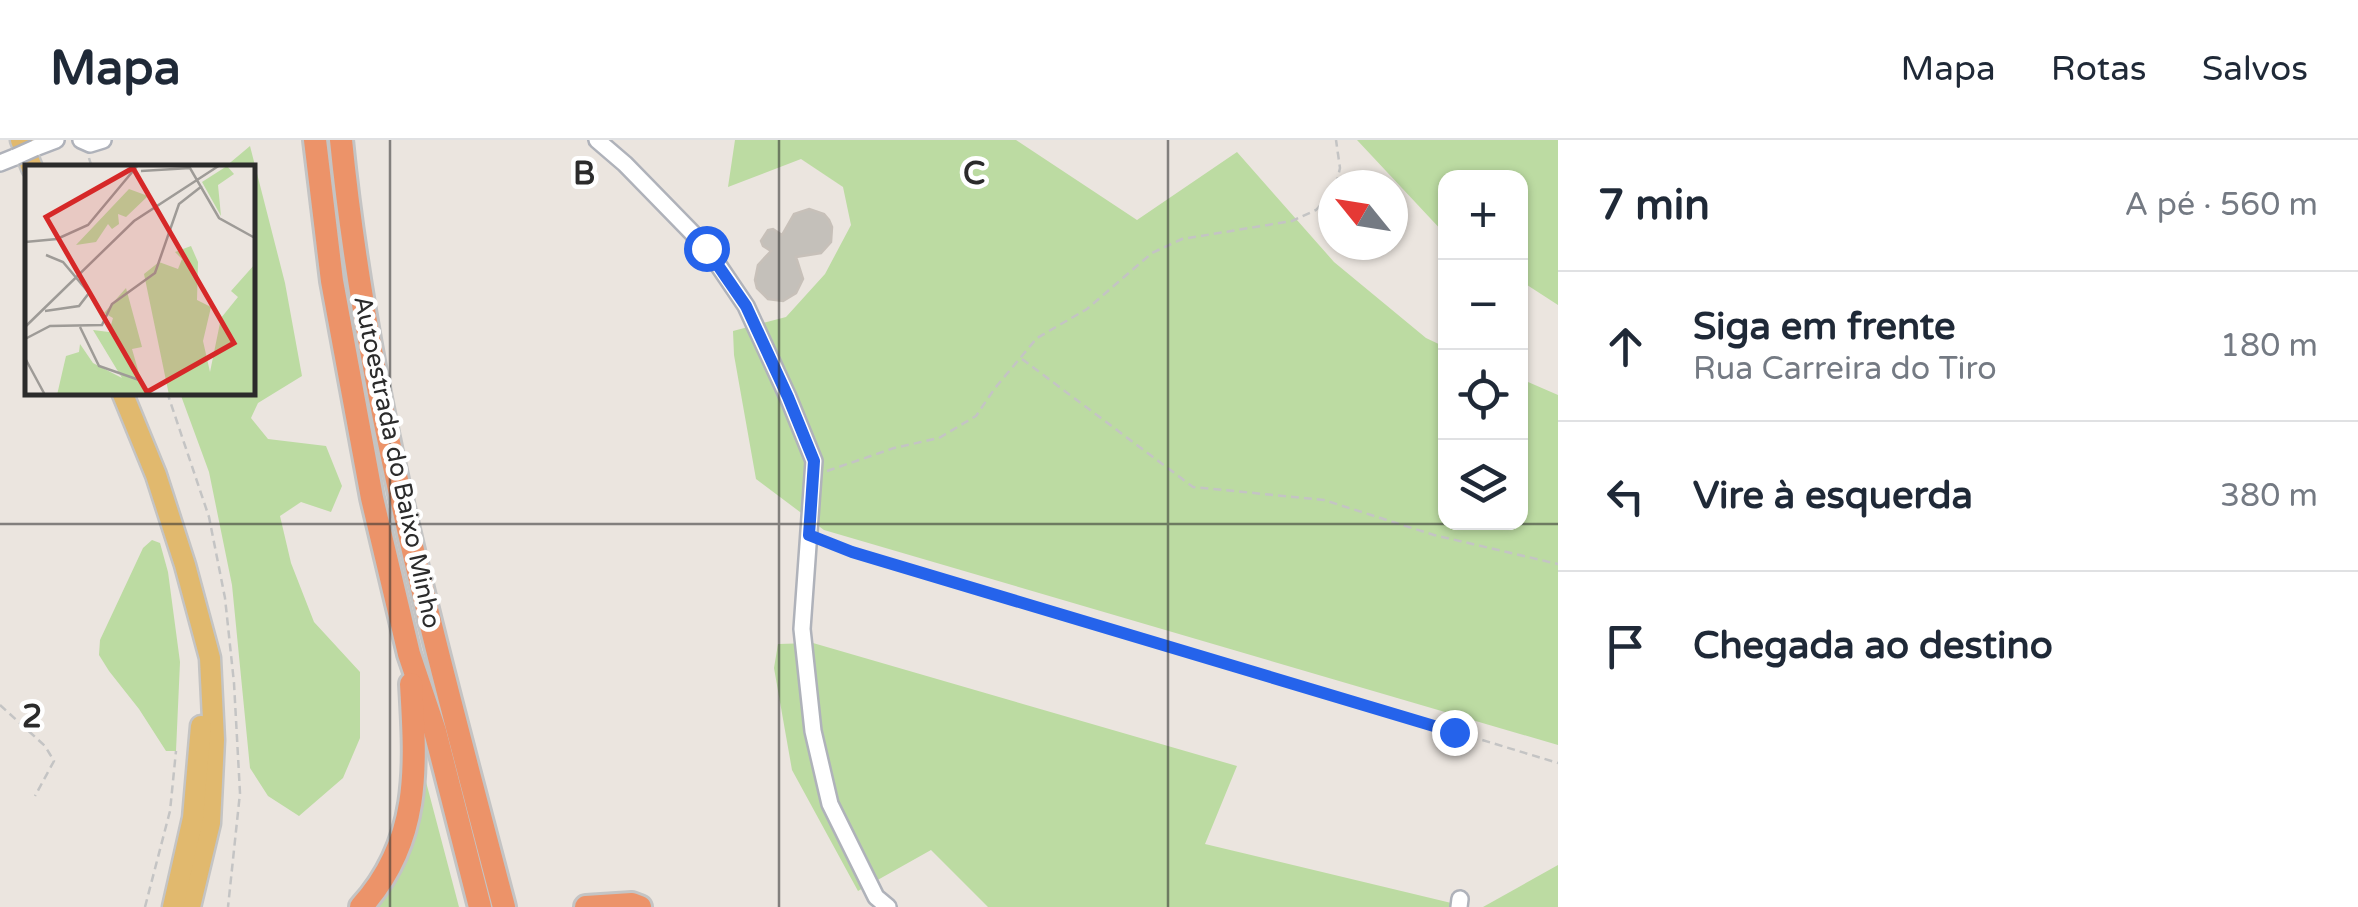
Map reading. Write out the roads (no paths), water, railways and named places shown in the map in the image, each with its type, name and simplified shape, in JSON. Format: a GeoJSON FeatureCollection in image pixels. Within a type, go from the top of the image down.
{"type":"FeatureCollection","features":[{"type":"Feature","properties":{"kind":"highway","name":"Autoestrada do Baixo Minho"},"geometry":{"type":"LineString","coordinates":[[315,140],[332,282],[372,498],[409,654],[435,731],[479,903]]}},
{"type":"Feature","properties":{"kind":"highway","name":"Autoestrada do Baixo Minho"},"geometry":{"type":"LineString","coordinates":[[341,140],[353,251],[386,438],[450,708],[503,902]]}},
{"type":"Feature","properties":{"kind":"highway"},"geometry":{"type":"LineString","coordinates":[[362,907],[387,871],[406,831],[416,783],[409,654]]}},
{"type":"Feature","properties":{"kind":"highway"},"geometry":{"type":"LineString","coordinates":[[586,907],[640,907]]}},
{"type":"Feature","properties":{"kind":"main road"},"geometry":{"type":"LineString","coordinates":[[21,140],[31,165]]}},
{"type":"Feature","properties":{"kind":"main road"},"geometry":{"type":"LineString","coordinates":[[123,395],[186,565],[210,658],[214,740],[210,823],[190,907]]}},
{"type":"Feature","properties":{"kind":"main road"},"geometry":{"type":"LineString","coordinates":[[172,907],[194,818],[201,738],[198,659],[186,565]]}},
{"type":"Feature","properties":{"kind":"street"},"geometry":{"type":"LineString","coordinates":[[0,163],[56,140]]}},
{"type":"Feature","properties":{"kind":"street"},"geometry":{"type":"LineString","coordinates":[[81,140],[90,144],[103,140]]}},
{"type":"Feature","properties":{"kind":"street"},"geometry":{"type":"LineString","coordinates":[[597,140],[706,248],[746,306],[814,461],[802,629],[813,731],[830,804],[876,898],[888,907]]}}]}
